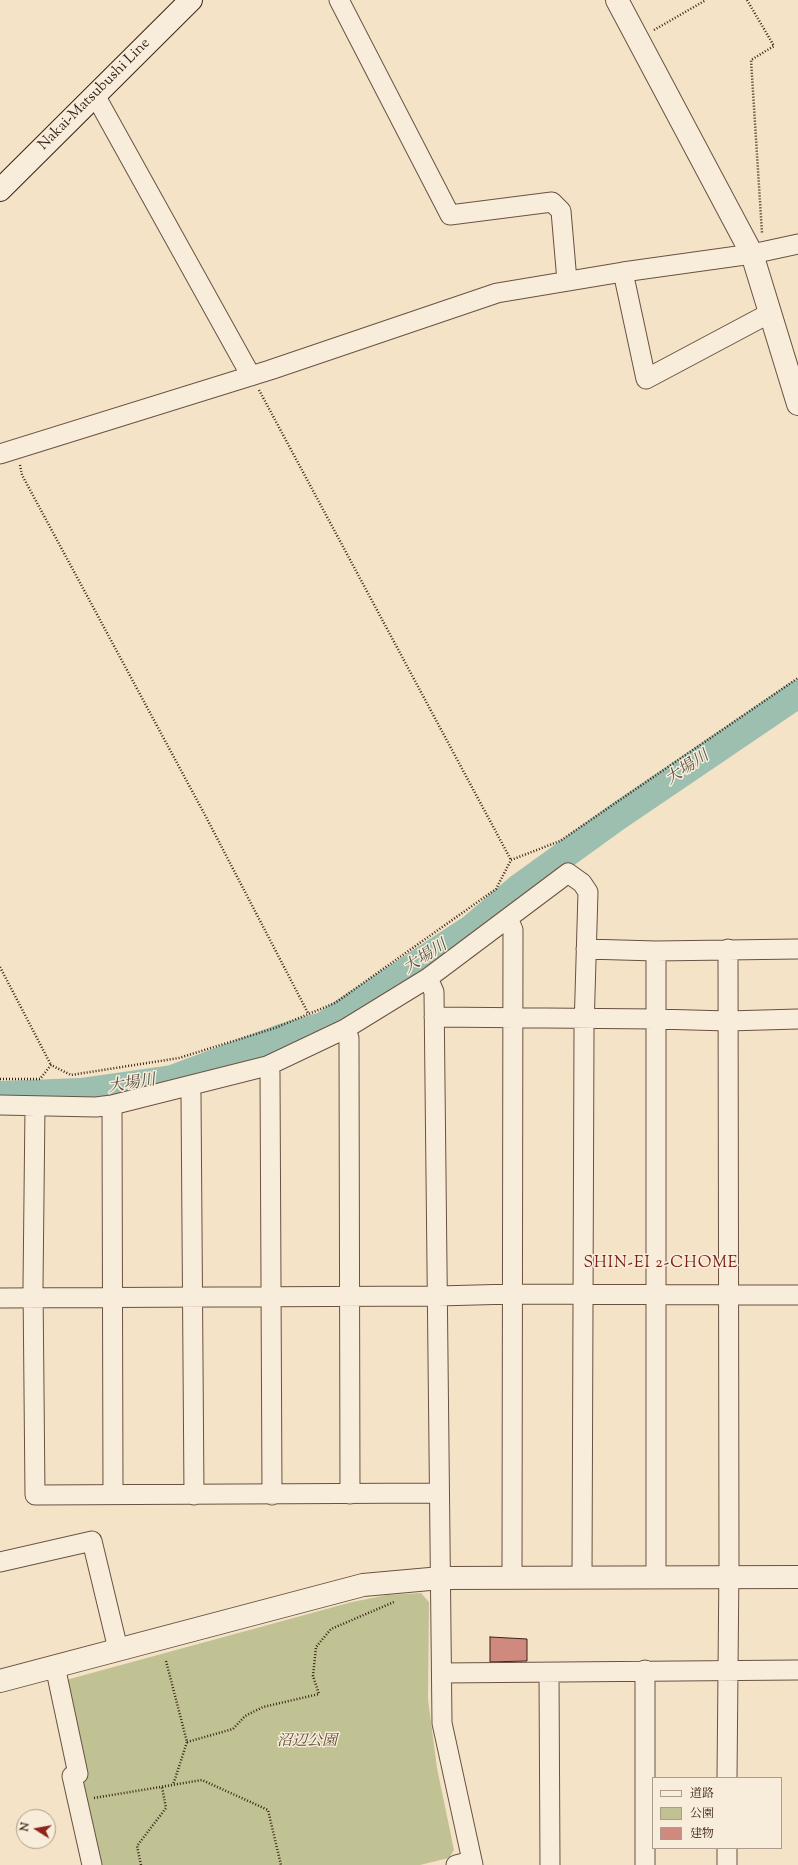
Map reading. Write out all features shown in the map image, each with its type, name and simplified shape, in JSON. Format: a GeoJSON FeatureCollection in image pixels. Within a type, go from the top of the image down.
{"type":"FeatureCollection","features":[{"type":"Feature","properties":{"kind":"street","name":"Nakai-Matsubushi Line"},"geometry":{"type":"LineString","coordinates":[[0,190],[191,0]]}},
{"type":"Feature","properties":{"kind":"street"},"geometry":{"type":"LineString","coordinates":[[339,0],[450,215],[552,202],[561,211],[566,280]]}},
{"type":"Feature","properties":{"kind":"street"},"geometry":{"type":"LineString","coordinates":[[617,0],[637,39],[757,245],[770,313],[798,404]]}},
{"type":"Feature","properties":{"kind":"street"},"geometry":{"type":"LineString","coordinates":[[95,95],[251,376]]}},
{"type":"Feature","properties":{"kind":"street"},"geometry":{"type":"LineString","coordinates":[[8,451],[251,376],[497,294],[566,280],[623,272],[757,245],[798,244]]}},
{"type":"Feature","properties":{"kind":"street"},"geometry":{"type":"LineString","coordinates":[[623,272],[646,378],[770,313]]}},
{"type":"Feature","properties":{"kind":"street"},"geometry":{"type":"LineString","coordinates":[[0,1105],[112,1106],[267,1066],[345,1029],[428,978],[568,873],[582,883],[588,892],[584,1018],[582,1578]]}},
{"type":"Feature","properties":{"kind":"street"},"geometry":{"type":"LineString","coordinates":[[508,918],[513,930],[512,1578]]}},
{"type":"Feature","properties":{"kind":"street"},"geometry":{"type":"LineString","coordinates":[[586,949],[656,951],[728,948],[798,948]]}},
{"type":"Feature","properties":{"kind":"street"},"geometry":{"type":"LineString","coordinates":[[726,1777],[729,1295],[728,948]]}},
{"type":"Feature","properties":{"kind":"street"},"geometry":{"type":"LineString","coordinates":[[656,951],[656,1578]]}},
{"type":"Feature","properties":{"kind":"street"},"geometry":{"type":"LineString","coordinates":[[428,978],[434,992],[442,1723],[467,1864]]}},
{"type":"Feature","properties":{"kind":"street"},"geometry":{"type":"LineString","coordinates":[[434,1017],[656,1019],[728,1022],[798,1019]]}},
{"type":"Feature","properties":{"kind":"street"},"geometry":{"type":"LineString","coordinates":[[345,1029],[349,1038],[350,1494]]}},
{"type":"Feature","properties":{"kind":"street"},"geometry":{"type":"LineString","coordinates":[[267,1066],[270,1073],[272,1495]]}},
{"type":"Feature","properties":{"kind":"street"},"geometry":{"type":"LineString","coordinates":[[188,1086],[191,1095],[194,1495]]}},
{"type":"Feature","properties":{"kind":"street"},"geometry":{"type":"LineString","coordinates":[[35,1106],[33,1298],[35,1495],[439,1493]]}},
{"type":"Feature","properties":{"kind":"street"},"geometry":{"type":"LineString","coordinates":[[112,1106],[113,1494]]}},
{"type":"Feature","properties":{"kind":"street"},"geometry":{"type":"LineString","coordinates":[[0,1298],[438,1296],[513,1294],[798,1295]]}},
{"type":"Feature","properties":{"kind":"street"},"geometry":{"type":"LineString","coordinates":[[0,1562],[92,1541],[118,1649]]}},
{"type":"Feature","properties":{"kind":"street"},"geometry":{"type":"LineString","coordinates":[[0,1681],[363,1585],[441,1578],[798,1577]]}},
{"type":"Feature","properties":{"kind":"street"},"geometry":{"type":"LineString","coordinates":[[55,1666],[78,1774],[72,1776],[92,1865]]}},
{"type":"Feature","properties":{"kind":"street"},"geometry":{"type":"LineString","coordinates":[[442,1673],[549,1673],[645,1670],[798,1670]]}},
{"type":"Feature","properties":{"kind":"street"},"geometry":{"type":"LineString","coordinates":[[645,1670],[645,1865]]}},
{"type":"Feature","properties":{"kind":"street"},"geometry":{"type":"LineString","coordinates":[[549,1673],[550,1865]]}},
{"type":"Feature","properties":{"kind":"street"},"geometry":{"type":"LineString","coordinates":[[727,1849],[727,1865]]}},
{"type":"Feature","properties":{"kind":"path"},"geometry":{"type":"LineString","coordinates":[[637,39],[706,0]]}},
{"type":"Feature","properties":{"kind":"path"},"geometry":{"type":"LineString","coordinates":[[747,0],[774,46],[751,60],[757,245]]}},
{"type":"Feature","properties":{"kind":"path"},"geometry":{"type":"LineString","coordinates":[[251,376],[511,860]]}},
{"type":"Feature","properties":{"kind":"path"},"geometry":{"type":"LineString","coordinates":[[8,451],[205,815],[308,1013]]}},
{"type":"Feature","properties":{"kind":"path"},"geometry":{"type":"LineString","coordinates":[[0,967],[51,1065],[71,1075],[179,1058],[275,1028],[335,1003],[496,889],[511,860],[560,841],[798,678]]}},
{"type":"Feature","properties":{"kind":"path"},"geometry":{"type":"LineString","coordinates":[[0,1079],[40,1079],[51,1065]]}},
{"type":"Feature","properties":{"kind":"path"},"geometry":{"type":"LineString","coordinates":[[187,1742],[233,1729],[245,1716],[263,1707],[319,1694],[312,1676],[316,1647],[331,1629],[396,1601]]}},
{"type":"Feature","properties":{"kind":"path"},"geometry":{"type":"LineString","coordinates":[[166,1662],[187,1742],[173,1785]]}},
{"type":"Feature","properties":{"kind":"path"},"geometry":{"type":"LineString","coordinates":[[78,1801],[202,1780],[268,1810],[281,1865]]}},
{"type":"Feature","properties":{"kind":"path"},"geometry":{"type":"LineString","coordinates":[[141,1865],[137,1846],[166,1808],[162,1787]]}},
{"type":"Feature","properties":{"kind":"green space","name":"沼辺公園"},"geometry":{"type":"Polygon","coordinates":[[[421,1593],[429,1602],[428,1699],[437,1768],[454,1850],[449,1858],[420,1865],[99,1865],[78,1779],[66,1680],[352,1602],[387,1595],[421,1593]]]}},
{"type":"Feature","properties":{"kind":"building"},"geometry":{"type":"Polygon","coordinates":[[[490,1637],[527,1639],[527,1661],[490,1662],[490,1637]]]}},
{"type":"Feature","properties":{"kind":"waterway","name":"大場川"},"geometry":{"type":"LineString","coordinates":[[0,1095],[81,1092],[172,1079],[281,1038],[323,1026],[472,928],[520,887],[617,817],[798,694]]}},
{"type":"Feature","properties":{"kind":"district","name":"SHIN-EI 2-CHOME"},"geometry":{"type":"Point","coordinates":[661,1264]}}]}
